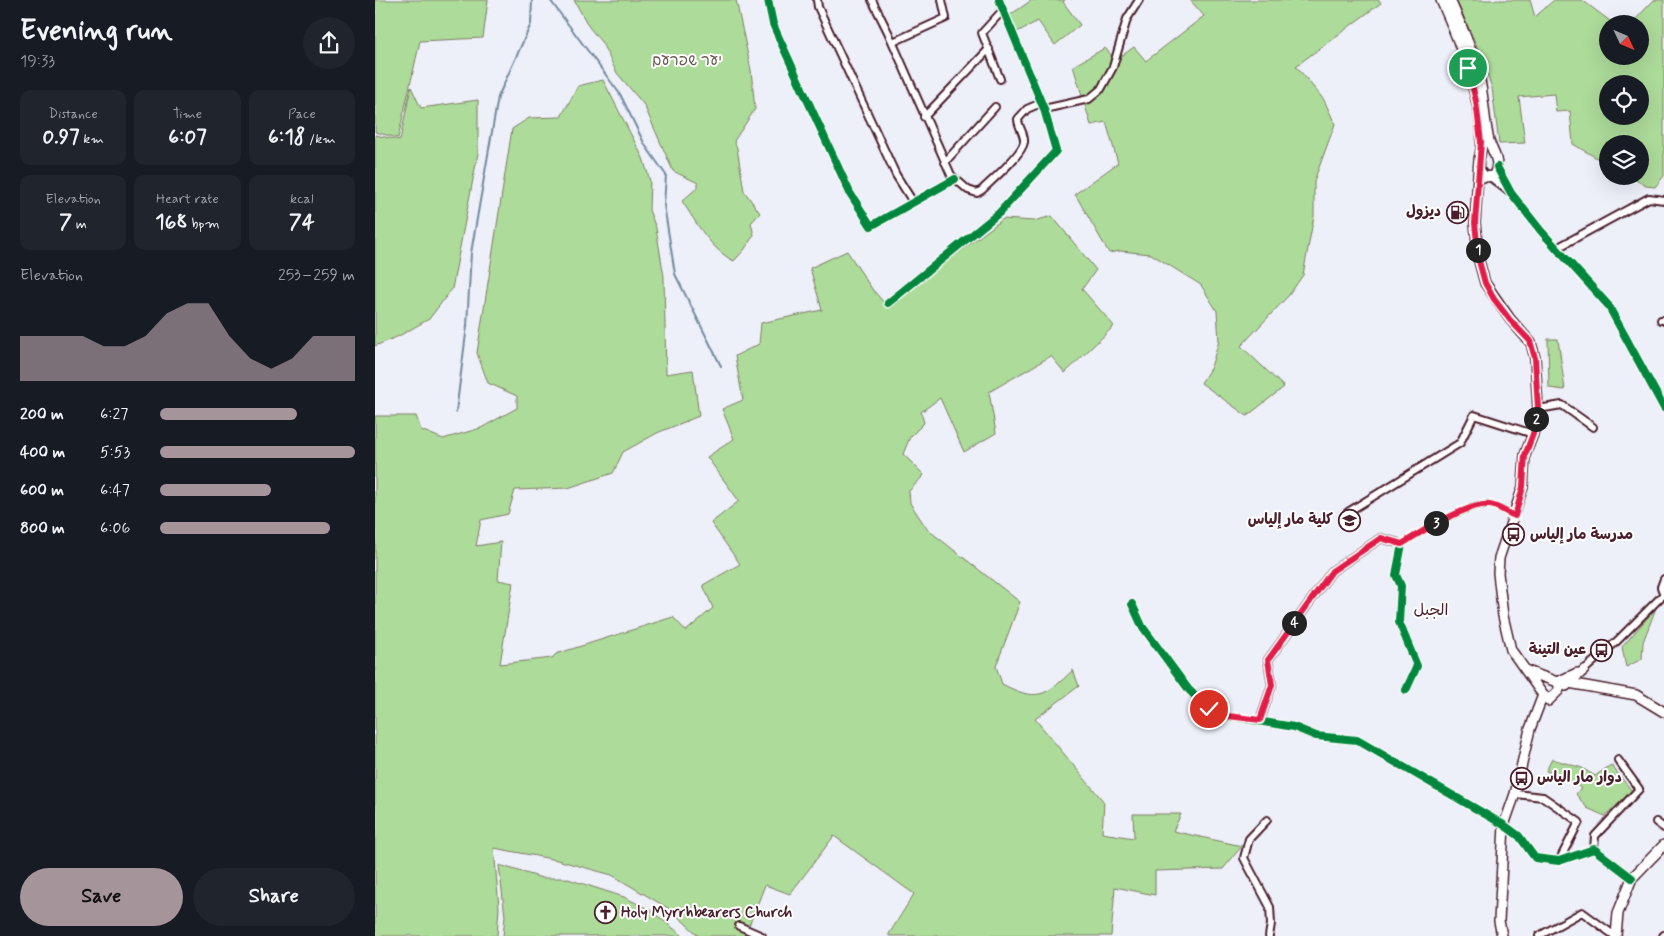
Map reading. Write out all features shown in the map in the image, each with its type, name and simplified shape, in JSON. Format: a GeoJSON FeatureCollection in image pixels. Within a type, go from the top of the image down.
{"type":"FeatureCollection","features":[{"type":"Feature","properties":{"kind":"main road"},"geometry":{"type":"LineString","coordinates":[[1441,0],[1468,68],[1481,130],[1482,152],[1479,159],[1475,223],[1479,261],[1485,283],[1510,320],[1532,345],[1535,358],[1538,408],[1533,434],[1525,455],[1523,487],[1515,516],[1499,558],[1497,573],[1503,616],[1511,650],[1545,695]]}},
{"type":"Feature","properties":{"kind":"main road"},"geometry":{"type":"LineString","coordinates":[[1450,0],[1464,32],[1479,75],[1489,142],[1497,156],[1495,172],[1488,177],[1477,200]]}},
{"type":"Feature","properties":{"kind":"main road"},"geometry":{"type":"LineString","coordinates":[[1482,152],[1495,153]]}},
{"type":"Feature","properties":{"kind":"main road"},"geometry":{"type":"LineString","coordinates":[[1479,170],[1488,177]]}},
{"type":"Feature","properties":{"kind":"main road"},"geometry":{"type":"LineString","coordinates":[[1569,684],[1584,670]]}},
{"type":"Feature","properties":{"kind":"main road"},"geometry":{"type":"LineString","coordinates":[[1502,936],[1499,921],[1504,825],[1515,794],[1535,713],[1545,695],[1555,684],[1584,670]]}},
{"type":"Feature","properties":{"kind":"main road"},"geometry":{"type":"LineString","coordinates":[[1526,671],[1555,684]]}},
{"type":"Feature","properties":{"kind":"main road"},"geometry":{"type":"LineString","coordinates":[[1545,695],[1544,686],[1569,684],[1636,695],[1664,712]]}},
{"type":"Feature","properties":{"kind":"main road"},"geometry":{"type":"LineString","coordinates":[[1618,935],[1619,913],[1632,878],[1664,845]]}},
{"type":"Feature","properties":{"kind":"street"},"geometry":{"type":"LineString","coordinates":[[768,0],[773,24],[779,38],[850,193],[871,226],[955,179]]}},
{"type":"Feature","properties":{"kind":"street"},"geometry":{"type":"LineString","coordinates":[[817,0],[818,7],[896,175],[913,202]]}},
{"type":"Feature","properties":{"kind":"street"},"geometry":{"type":"LineString","coordinates":[[872,0],[893,42],[945,162],[955,179],[973,192],[982,190],[1022,147],[1024,138],[1018,124],[1020,115],[1027,109],[1089,99],[1101,89],[1113,67],[1127,19],[1139,0]]}},
{"type":"Feature","properties":{"kind":"street"},"geometry":{"type":"LineString","coordinates":[[893,42],[946,18],[942,0]]}},
{"type":"Feature","properties":{"kind":"street"},"geometry":{"type":"LineString","coordinates":[[889,303],[999,214],[1056,151],[1042,106],[999,0]]}},
{"type":"Feature","properties":{"kind":"street"},"geometry":{"type":"LineString","coordinates":[[1000,79],[982,33],[1003,10]]}},
{"type":"Feature","properties":{"kind":"street"},"geometry":{"type":"LineString","coordinates":[[924,117],[989,49]]}},
{"type":"Feature","properties":{"kind":"street"},"geometry":{"type":"LineString","coordinates":[[945,162],[995,107]]}},
{"type":"Feature","properties":{"kind":"street"},"geometry":{"type":"LineString","coordinates":[[1497,167],[1511,193],[1541,231],[1608,305],[1664,408]]}},
{"type":"Feature","properties":{"kind":"street"},"geometry":{"type":"LineString","coordinates":[[1488,177],[1511,193]]}},
{"type":"Feature","properties":{"kind":"street"},"geometry":{"type":"LineString","coordinates":[[1557,248],[1649,198],[1664,200]]}},
{"type":"Feature","properties":{"kind":"street"},"geometry":{"type":"LineString","coordinates":[[1538,408],[1562,405],[1593,427]]}},
{"type":"Feature","properties":{"kind":"street"},"geometry":{"type":"LineString","coordinates":[[1348,512],[1460,443],[1474,415],[1533,434]]}},
{"type":"Feature","properties":{"kind":"street"},"geometry":{"type":"LineString","coordinates":[[1260,720],[1272,685],[1268,660],[1332,571],[1381,538],[1402,544],[1444,519],[1480,506],[1490,505],[1515,516]]}},
{"type":"Feature","properties":{"kind":"street"},"geometry":{"type":"LineString","coordinates":[[1402,544],[1396,575],[1401,586],[1399,622],[1417,666],[1406,690]]}},
{"type":"Feature","properties":{"kind":"street"},"geometry":{"type":"LineString","coordinates":[[1584,670],[1617,641],[1664,594],[1661,587],[1664,579]]}},
{"type":"Feature","properties":{"kind":"street"},"geometry":{"type":"LineString","coordinates":[[1132,604],[1142,626],[1189,690],[1209,709],[1228,716],[1294,727],[1316,736],[1357,740],[1504,825],[1519,836],[1535,858],[1559,861],[1594,849]]}},
{"type":"Feature","properties":{"kind":"street"},"geometry":{"type":"LineString","coordinates":[[1594,849],[1595,836],[1639,789],[1618,760]]}},
{"type":"Feature","properties":{"kind":"street"},"geometry":{"type":"LineString","coordinates":[[1515,794],[1543,797],[1579,822],[1559,861]]}},
{"type":"Feature","properties":{"kind":"street"},"geometry":{"type":"LineString","coordinates":[[1267,820],[1249,839],[1244,858],[1270,907],[1271,924],[1269,936]]}},
{"type":"Feature","properties":{"kind":"street"},"geometry":{"type":"LineString","coordinates":[[1656,822],[1664,828]]}},
{"type":"Feature","properties":{"kind":"street"},"geometry":{"type":"LineString","coordinates":[[1594,849],[1632,878]]}},
{"type":"Feature","properties":{"kind":"street"},"geometry":{"type":"LineString","coordinates":[[1539,936],[1582,912],[1618,935]]}},
{"type":"Feature","properties":{"kind":"street"},"geometry":{"type":"LineString","coordinates":[[739,926],[762,936]]}},
{"type":"Feature","properties":{"kind":"green space"},"geometry":{"type":"Polygon","coordinates":[[[375,0],[488,0],[483,38],[420,41],[398,138],[375,132],[375,0]]]}},
{"type":"Feature","properties":{"kind":"green space","name":"יער שפרעם"},"geometry":{"type":"Polygon","coordinates":[[[574,0],[736,0],[751,70],[755,109],[734,141],[737,148],[744,191],[760,213],[751,223],[754,235],[734,261],[711,243],[682,201],[698,187],[698,183],[673,171],[644,105],[617,73],[602,43],[589,27],[574,0]]]}},
{"type":"Feature","properties":{"kind":"green space"},"geometry":{"type":"Polygon","coordinates":[[[1032,0],[1065,0],[1063,2],[1080,25],[1055,45],[1038,21],[1017,32],[1010,15],[1032,0]]]}},
{"type":"Feature","properties":{"kind":"green space"},"geometry":{"type":"Polygon","coordinates":[[[1190,0],[1379,0],[1381,3],[1296,66],[1324,100],[1335,124],[1314,181],[1314,216],[1303,275],[1289,295],[1241,346],[1284,387],[1247,416],[1201,383],[1211,367],[1219,341],[1217,311],[1201,285],[1151,254],[1120,251],[1109,253],[1075,194],[1118,163],[1106,122],[1091,125],[1073,66],[1105,48],[1116,60],[1134,47],[1146,61],[1204,16],[1190,0]]]}},
{"type":"Feature","properties":{"kind":"green space"},"geometry":{"type":"Polygon","coordinates":[[[1456,0],[1530,0],[1535,17],[1554,0],[1582,0],[1602,15],[1599,15],[1599,65],[1649,65],[1649,15],[1640,15],[1654,0],[1664,0],[1664,176],[1655,187],[1644,185],[1649,185],[1649,135],[1599,135],[1599,159],[1573,144],[1570,111],[1556,112],[1554,94],[1519,97],[1525,143],[1499,144],[1492,88],[1479,51],[1456,0]]]}},
{"type":"Feature","properties":{"kind":"green space"},"geometry":{"type":"Polygon","coordinates":[[[603,80],[643,158],[650,181],[649,210],[656,228],[664,277],[666,374],[693,370],[699,416],[657,433],[623,452],[613,473],[568,488],[515,490],[508,514],[481,520],[476,546],[501,542],[498,580],[513,583],[500,664],[552,658],[556,654],[673,617],[686,631],[713,608],[703,585],[740,564],[711,523],[739,501],[707,457],[734,439],[722,409],[743,400],[735,356],[759,344],[761,323],[822,310],[810,268],[847,251],[872,289],[887,306],[1003,219],[1034,221],[1052,216],[1096,270],[1082,289],[1114,326],[1065,373],[1051,356],[989,392],[996,433],[964,452],[940,398],[921,412],[924,423],[910,437],[903,454],[924,475],[909,491],[910,503],[927,529],[1020,602],[996,666],[1002,684],[1024,693],[1040,694],[1055,686],[1073,670],[1079,686],[1035,719],[1104,802],[1102,833],[1134,838],[1133,814],[1181,814],[1173,831],[1242,846],[1223,869],[1155,871],[1155,895],[1115,887],[1111,936],[889,936],[914,894],[834,836],[790,894],[765,885],[745,936],[699,936],[671,910],[612,875],[557,860],[494,848],[499,908],[497,936],[375,936],[375,416],[416,416],[421,430],[443,439],[481,428],[517,408],[517,396],[488,383],[477,353],[512,129],[529,118],[561,117],[578,86],[603,80]]]}},
{"type":"Feature","properties":{"kind":"green space"},"geometry":{"type":"Polygon","coordinates":[[[411,87],[421,108],[478,100],[478,153],[452,289],[429,319],[399,336],[375,346],[375,135],[400,140],[411,87]]]}},
{"type":"Feature","properties":{"kind":"green space"},"geometry":{"type":"Polygon","coordinates":[[[1548,339],[1558,339],[1565,390],[1549,388],[1548,339]]]}},
{"type":"Feature","properties":{"kind":"green space"},"geometry":{"type":"Polygon","coordinates":[[[1656,608],[1643,642],[1642,659],[1626,667],[1622,647],[1656,608]]]}},
{"type":"Feature","properties":{"kind":"green space"},"geometry":{"type":"Polygon","coordinates":[[[1552,759],[1582,768],[1595,776],[1611,765],[1632,791],[1605,816],[1587,808],[1576,794],[1581,788],[1563,777],[1546,771],[1552,759]]]}},
{"type":"Feature","properties":{"kind":"green space"},"geometry":{"type":"Polygon","coordinates":[[[499,865],[542,878],[565,878],[624,897],[650,910],[683,936],[503,936],[505,916],[499,865]]]}},
{"type":"Feature","properties":{"kind":"waterway"},"geometry":{"type":"LineString","coordinates":[[456,412],[467,326],[471,253],[498,97],[531,24],[532,0]]}},
{"type":"Feature","properties":{"kind":"waterway"},"geometry":{"type":"LineString","coordinates":[[550,0],[620,94],[645,145],[666,175],[664,205],[675,274],[721,366]]}},
{"type":"Feature","properties":{"kind":"cycle path"},"geometry":{"type":"LineString","coordinates":[[768,0],[773,24],[779,38],[850,193],[871,226],[955,179]]}},
{"type":"Feature","properties":{"kind":"cycle path"},"geometry":{"type":"LineString","coordinates":[[888,303],[999,213],[1056,151],[1044,109],[999,0]]}},
{"type":"Feature","properties":{"kind":"cycle path"},"geometry":{"type":"LineString","coordinates":[[1497,167],[1511,193],[1541,231],[1608,305],[1664,408]]}},
{"type":"Feature","properties":{"kind":"cycle path"},"geometry":{"type":"LineString","coordinates":[[1406,690],[1417,666],[1399,622],[1401,586],[1396,575],[1402,544],[1445,519],[1481,505],[1490,505],[1515,516]]}},
{"type":"Feature","properties":{"kind":"cycle path"},"geometry":{"type":"LineString","coordinates":[[1132,604],[1142,626],[1189,690],[1209,709],[1228,716],[1294,727],[1316,736],[1357,740],[1504,825],[1519,836],[1535,858],[1559,861],[1594,849],[1632,878]]}},
{"type":"Feature","properties":{"kind":"place","name":"ديزول"},"geometry":{"type":"Point","coordinates":[1457,212]}},
{"type":"Feature","properties":{"kind":"place","name":"كلية مار إلياس"},"geometry":{"type":"Point","coordinates":[1349,520]}},
{"type":"Feature","properties":{"kind":"place","name":"مدرسة مار إلياس"},"geometry":{"type":"Point","coordinates":[1514,535]}},
{"type":"Feature","properties":{"kind":"place","name":"عين التينة"},"geometry":{"type":"Point","coordinates":[1602,650]}},
{"type":"Feature","properties":{"kind":"place","name":"دوار مار الياس"},"geometry":{"type":"Point","coordinates":[1521,778]}},
{"type":"Feature","properties":{"kind":"place","name":"Holy Myrrhbearers Church"},"geometry":{"type":"Point","coordinates":[605,913]}},
{"type":"Feature","properties":{"kind":"district","name":"الجبل"},"geometry":{"type":"Point","coordinates":[1431,610]}},
{"type":"Feature","properties":{"kind":"route"},"geometry":{"type":"LineString","coordinates":[[1209,709],[1228,716],[1260,720],[1272,685],[1268,660],[1332,571],[1381,538],[1402,544],[1444,519],[1480,506],[1490,505],[1515,516],[1523,487],[1525,455],[1533,434],[1538,408],[1535,358],[1530,341],[1510,320],[1494,299],[1485,283],[1479,261],[1475,223],[1479,159],[1482,152],[1481,130],[1468,68]]}}]}
